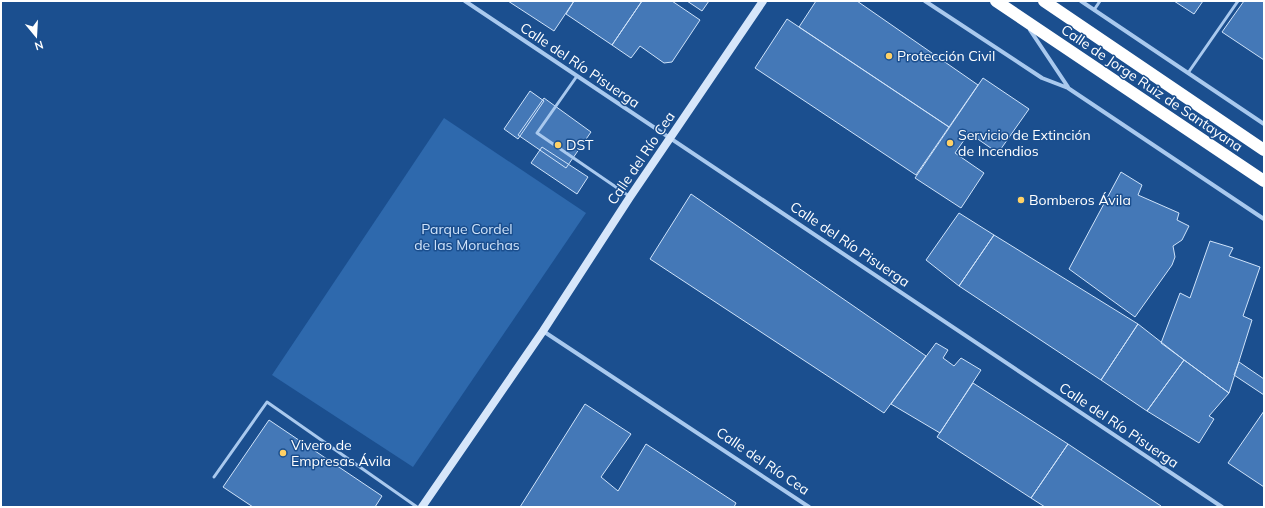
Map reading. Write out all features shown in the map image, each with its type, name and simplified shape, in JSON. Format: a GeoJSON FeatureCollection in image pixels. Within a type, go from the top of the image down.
{"type":"FeatureCollection","features":[{"type":"Feature","properties":{"kind":"highway","name":"Calle de Jorge Ruiz de Santayana"},"geometry":{"type":"LineString","coordinates":[[996,1],[1264,181]]}},
{"type":"Feature","properties":{"kind":"highway","name":"Calle de Jorge Ruiz de Santayana"},"geometry":{"type":"LineString","coordinates":[[1044,1],[1264,150]]}},
{"type":"Feature","properties":{"kind":"street","name":"Calle del Río Pisuerga"},"geometry":{"type":"LineString","coordinates":[[465,1],[1222,507]]}},
{"type":"Feature","properties":{"kind":"street","name":"Calle del Río Cea"},"geometry":{"type":"LineString","coordinates":[[422,507],[543,331],[630,197],[763,1]]}},
{"type":"Feature","properties":{"kind":"street","name":"Calle de Jorge Ruiz de Santayana"},"geometry":{"type":"LineString","coordinates":[[925,1],[1042,78],[1068,88],[1264,219]]}},
{"type":"Feature","properties":{"kind":"street"},"geometry":{"type":"LineString","coordinates":[[1081,1],[1264,124]]}},
{"type":"Feature","properties":{"kind":"street","name":"Calle de Jorge Ruiz de Santayana"},"geometry":{"type":"LineString","coordinates":[[1024,19],[1068,88]]}},
{"type":"Feature","properties":{"kind":"street","name":"Calle del Río Cea"},"geometry":{"type":"LineString","coordinates":[[543,331],[809,507]]}},
{"type":"Feature","properties":{"kind":"lane"},"geometry":{"type":"LineString","coordinates":[[1094,10],[1100,1]]}},
{"type":"Feature","properties":{"kind":"lane"},"geometry":{"type":"LineString","coordinates":[[1188,73],[1238,1]]}},
{"type":"Feature","properties":{"kind":"lane"},"geometry":{"type":"LineString","coordinates":[[577,76],[537,133],[630,197]]}},
{"type":"Feature","properties":{"kind":"lane"},"geometry":{"type":"LineString","coordinates":[[214,477],[267,402],[417,507]]}},
{"type":"Feature","properties":{"kind":"green space","name":"Parque Cordel de las Moruchas"},"geometry":{"type":"Polygon","coordinates":[[[444,118],[586,213],[413,467],[272,375],[444,118]]]}},
{"type":"Feature","properties":{"kind":"building"},"geometry":{"type":"Polygon","coordinates":[[[508,1],[574,1],[554,31],[508,1]]]}},
{"type":"Feature","properties":{"kind":"building"},"geometry":{"type":"Polygon","coordinates":[[[574,1],[642,1],[612,45],[566,14],[574,1]]]}},
{"type":"Feature","properties":{"kind":"building"},"geometry":{"type":"Polygon","coordinates":[[[642,1],[672,1],[700,20],[672,62],[664,63],[640,46],[631,58],[612,45],[642,1]]]}},
{"type":"Feature","properties":{"kind":"building"},"geometry":{"type":"Polygon","coordinates":[[[687,1],[709,1],[702,11],[687,1]]]}},
{"type":"Feature","properties":{"kind":"building","name":"Protección Civil"},"geometry":{"type":"Polygon","coordinates":[[[816,1],[857,1],[978,85],[949,127],[799,27],[816,1]]]}},
{"type":"Feature","properties":{"kind":"building"},"geometry":{"type":"Polygon","coordinates":[[[1174,1],[1203,1],[1194,14],[1174,1]]]}},
{"type":"Feature","properties":{"kind":"building"},"geometry":{"type":"Polygon","coordinates":[[[1244,1],[1264,1],[1264,60],[1222,32],[1244,1]]]}},
{"type":"Feature","properties":{"kind":"building"},"geometry":{"type":"Polygon","coordinates":[[[787,19],[949,127],[916,175],[755,68],[787,19]]]}},
{"type":"Feature","properties":{"kind":"building","name":"Servicio de Extinción de Incendios"},"geometry":{"type":"Polygon","coordinates":[[[983,78],[1029,109],[998,153],[969,133],[955,153],[984,173],[961,208],[915,178],[983,78]]]}},
{"type":"Feature","properties":{"kind":"building"},"geometry":{"type":"Polygon","coordinates":[[[530,91],[544,101],[518,139],[504,129],[530,91]]]}},
{"type":"Feature","properties":{"kind":"building"},"geometry":{"type":"Polygon","coordinates":[[[544,98],[591,132],[566,168],[518,135],[544,98]]]}},
{"type":"Feature","properties":{"kind":"building"},"geometry":{"type":"Polygon","coordinates":[[[542,147],[588,177],[577,194],[531,163],[542,147]]]}},
{"type":"Feature","properties":{"kind":"building"},"geometry":{"type":"Polygon","coordinates":[[[1121,172],[1142,185],[1138,195],[1179,213],[1177,220],[1189,226],[1182,240],[1173,246],[1175,257],[1172,265],[1135,317],[1069,269],[1121,172]]]}},
{"type":"Feature","properties":{"kind":"building"},"geometry":{"type":"Polygon","coordinates":[[[691,194],[926,356],[884,413],[650,259],[691,194]]]}},
{"type":"Feature","properties":{"kind":"building"},"geometry":{"type":"Polygon","coordinates":[[[959,213],[994,235],[959,286],[926,260],[959,213]]]}},
{"type":"Feature","properties":{"kind":"building"},"geometry":{"type":"Polygon","coordinates":[[[994,235],[1138,324],[1101,380],[959,286],[994,235]]]}},
{"type":"Feature","properties":{"kind":"building"},"geometry":{"type":"Polygon","coordinates":[[[1210,241],[1233,248],[1229,256],[1260,267],[1243,316],[1252,320],[1229,393],[1161,343],[1180,293],[1190,298],[1210,241]]]}},
{"type":"Feature","properties":{"kind":"building"},"geometry":{"type":"Polygon","coordinates":[[[1138,324],[1184,360],[1147,411],[1101,380],[1138,324]]]}},
{"type":"Feature","properties":{"kind":"building"},"geometry":{"type":"Polygon","coordinates":[[[936,343],[948,350],[943,358],[954,366],[961,358],[981,370],[940,433],[891,404],[936,343]]]}},
{"type":"Feature","properties":{"kind":"building"},"geometry":{"type":"Polygon","coordinates":[[[1184,360],[1229,393],[1209,416],[1214,419],[1199,443],[1147,411],[1184,360]]]}},
{"type":"Feature","properties":{"kind":"building"},"geometry":{"type":"Polygon","coordinates":[[[1239,362],[1264,379],[1264,395],[1234,375],[1239,362]]]}},
{"type":"Feature","properties":{"kind":"building"},"geometry":{"type":"Polygon","coordinates":[[[973,383],[1068,444],[1031,498],[937,437],[973,383]]]}},
{"type":"Feature","properties":{"kind":"building"},"geometry":{"type":"Polygon","coordinates":[[[585,404],[631,434],[601,477],[618,491],[646,444],[736,503],[734,507],[520,507],[585,404]]]}},
{"type":"Feature","properties":{"kind":"building"},"geometry":{"type":"Polygon","coordinates":[[[1264,411],[1264,487],[1228,463],[1264,411]]]}},
{"type":"Feature","properties":{"kind":"building","name":"Vivero de Empresas Ávila"},"geometry":{"type":"Polygon","coordinates":[[[269,420],[382,496],[375,507],[253,507],[223,487],[269,420]]]}},
{"type":"Feature","properties":{"kind":"building"},"geometry":{"type":"Polygon","coordinates":[[[1068,444],[1161,506],[1045,507],[1031,498],[1068,444]]]}},
{"type":"Feature","properties":{"kind":"place","name":"Protección Civil"},"geometry":{"type":"Point","coordinates":[889,56]}},
{"type":"Feature","properties":{"kind":"place","name":"Servicio de Extinción de Incendios"},"geometry":{"type":"Point","coordinates":[950,143]}},
{"type":"Feature","properties":{"kind":"place","name":"DST"},"geometry":{"type":"Point","coordinates":[558,145]}},
{"type":"Feature","properties":{"kind":"place","name":"Bomberos Ávila"},"geometry":{"type":"Point","coordinates":[1021,200]}},
{"type":"Feature","properties":{"kind":"place","name":"Vivero de Empresas Ávila"},"geometry":{"type":"Point","coordinates":[283,453]}}]}
